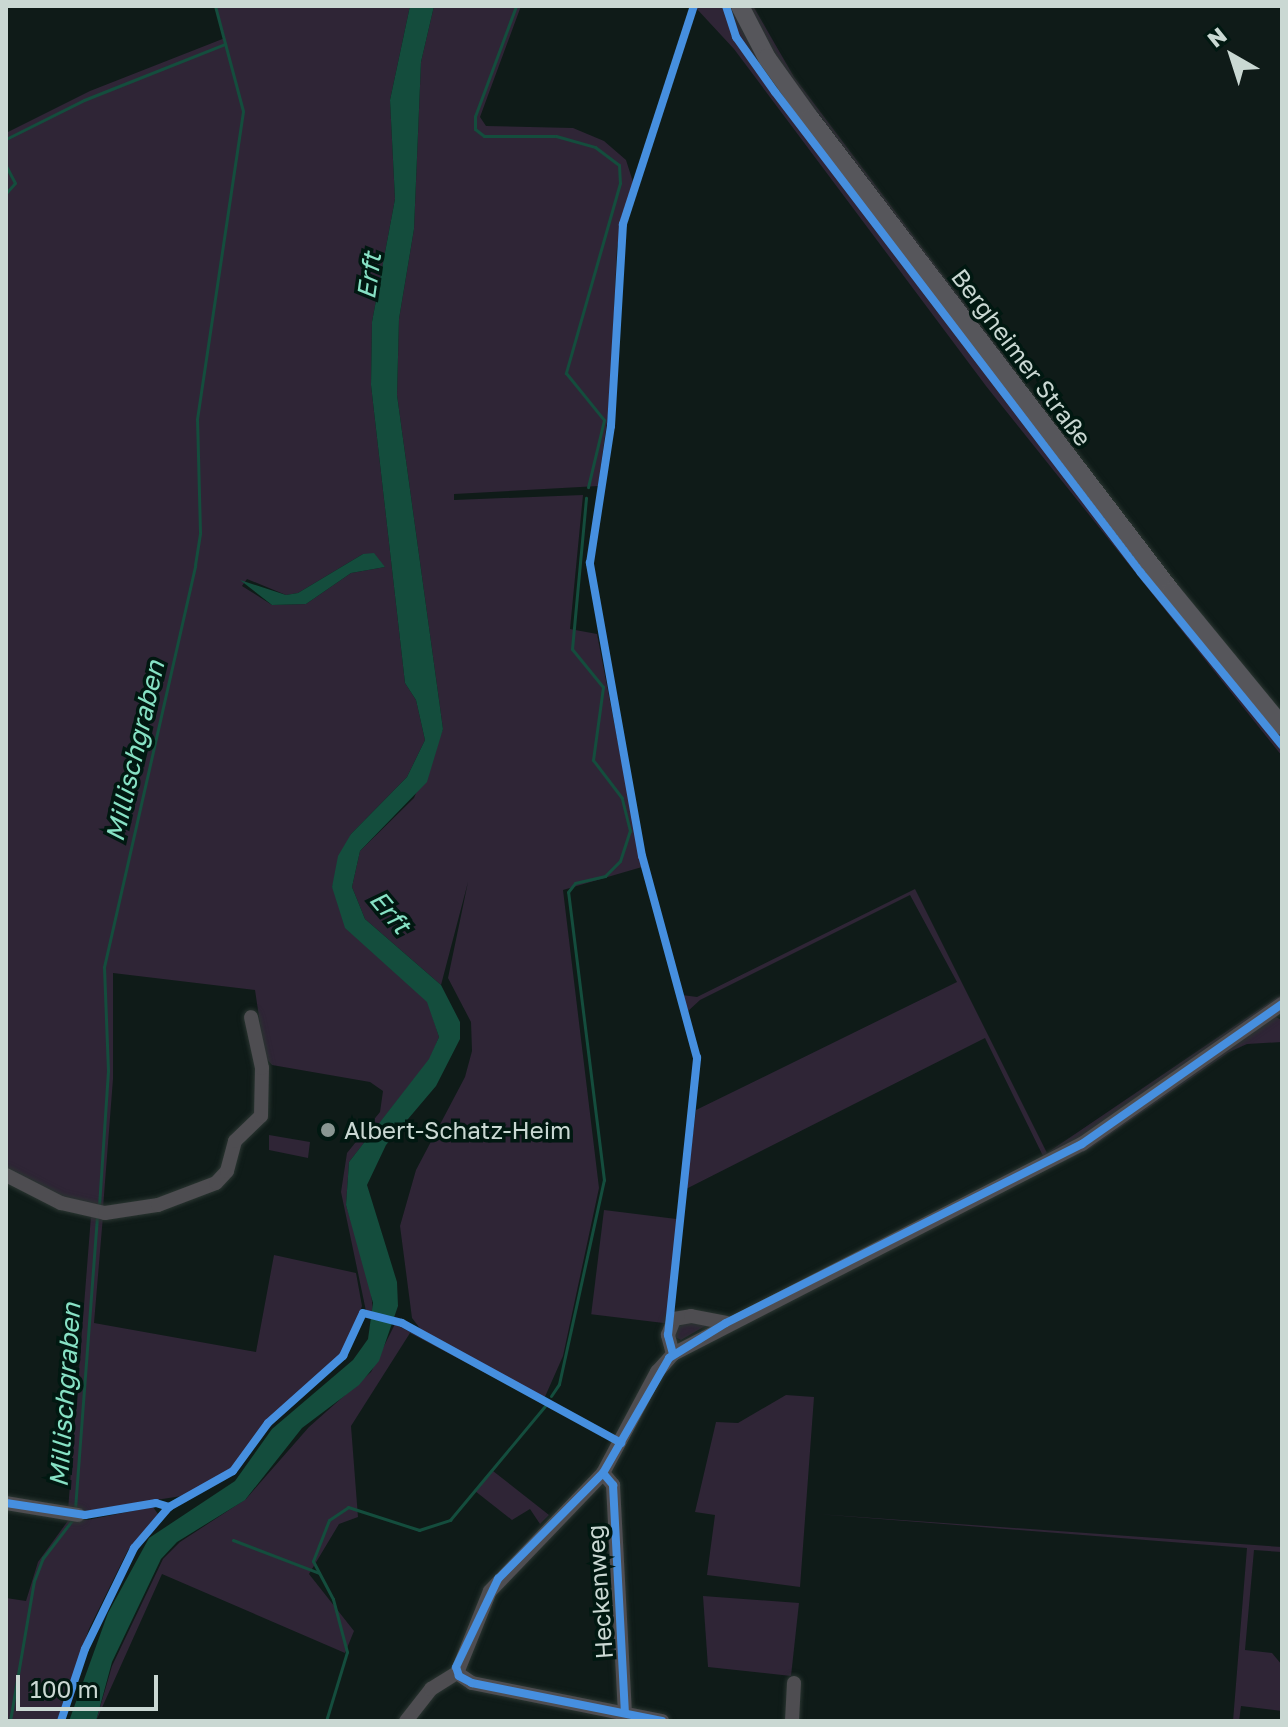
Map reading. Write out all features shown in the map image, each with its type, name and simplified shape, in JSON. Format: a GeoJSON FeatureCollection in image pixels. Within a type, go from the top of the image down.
{"type":"FeatureCollection","features":[{"type":"Feature","properties":{"kind":"main road","name":"Bergheimer Straße"},"geometry":{"type":"LineString","coordinates":[[740,6],[767,58],[810,118],[1171,591],[1282,726]]}},
{"type":"Feature","properties":{"kind":"street"},"geometry":{"type":"LineString","coordinates":[[406,1721],[431,1689],[457,1673],[471,1630],[498,1579],[603,1473],[657,1372],[673,1354],[726,1323],[1082,1144],[1282,1004]]}},
{"type":"Feature","properties":{"kind":"street"},"geometry":{"type":"LineString","coordinates":[[6,1175],[61,1203],[99,1212],[177,1200],[223,1177],[235,1141],[262,1111],[262,1068],[251,1017]]}},
{"type":"Feature","properties":{"kind":"street"},"geometry":{"type":"LineString","coordinates":[[673,1354],[668,1335],[674,1319],[691,1316],[726,1323]]}},
{"type":"Feature","properties":{"kind":"street","name":"Heckenweg"},"geometry":{"type":"LineString","coordinates":[[603,1473],[613,1485],[625,1713]]}},
{"type":"Feature","properties":{"kind":"street"},"geometry":{"type":"LineString","coordinates":[[6,1503],[78,1515]]}},
{"type":"Feature","properties":{"kind":"street"},"geometry":{"type":"LineString","coordinates":[[457,1673],[472,1683],[662,1721]]}},
{"type":"Feature","properties":{"kind":"street"},"geometry":{"type":"LineString","coordinates":[[792,1721],[794,1683]]}},
{"type":"Feature","properties":{"kind":"shaded area"},"geometry":{"type":"Polygon","coordinates":[[[216,6],[410,6],[390,100],[395,199],[372,322],[371,385],[405,683],[416,700],[425,740],[407,777],[351,834],[332,887],[428,1002],[439,1037],[430,1059],[349,1162],[346,1205],[370,1281],[373,1312],[366,1311],[341,1192],[347,1153],[380,1112],[383,1091],[370,1082],[272,1065],[265,1057],[255,990],[113,973],[113,1079],[103,1208],[55,1196],[6,1171],[6,133],[90,91],[225,38],[216,6]],[[363,554],[298,593],[286,595],[247,579],[242,586],[272,605],[306,604],[351,573],[385,567],[363,554]]]}},
{"type":"Feature","properties":{"kind":"shaded area"},"geometry":{"type":"Polygon","coordinates":[[[410,6],[434,6],[421,62],[414,229],[399,319],[397,395],[443,729],[427,782],[360,851],[352,887],[365,919],[441,985],[460,1022],[460,1039],[436,1086],[386,1145],[367,1185],[397,1282],[398,1306],[379,1361],[359,1385],[302,1428],[245,1500],[177,1542],[161,1559],[112,1662],[96,1721],[69,1721],[108,1613],[149,1538],[235,1481],[272,1429],[353,1360],[368,1339],[373,1303],[346,1205],[349,1162],[429,1059],[439,1037],[427,1002],[345,928],[332,887],[338,856],[351,834],[407,777],[425,740],[416,700],[405,683],[371,385],[372,322],[395,199],[390,100],[410,6]]]}},
{"type":"Feature","properties":{"kind":"shaded area"},"geometry":{"type":"Polygon","coordinates":[[[434,6],[521,6],[480,117],[486,126],[573,128],[604,141],[626,160],[633,182],[617,247],[610,401],[598,486],[454,494],[454,500],[583,495],[570,629],[597,634],[642,867],[563,890],[599,1188],[563,1356],[544,1399],[422,1331],[412,1318],[400,1226],[416,1170],[465,1077],[472,1051],[471,1022],[448,978],[468,882],[441,985],[365,919],[352,887],[360,851],[414,798],[443,729],[397,395],[399,319],[414,229],[421,62],[434,6]]]}},
{"type":"Feature","properties":{"kind":"shaded area"},"geometry":{"type":"Polygon","coordinates":[[[724,6],[735,38],[775,95],[1139,574],[1282,748],[1282,756],[986,386],[734,49],[696,8],[724,6]]]}},
{"type":"Feature","properties":{"kind":"shaded area"},"geometry":{"type":"Polygon","coordinates":[[[728,6],[734,6],[1282,731],[1282,742],[998,384],[738,36],[728,6]]]}},
{"type":"Feature","properties":{"kind":"shaded area"},"geometry":{"type":"Polygon","coordinates":[[[746,6],[753,6],[794,77],[1015,371],[1006,368],[788,80],[746,6]]]}},
{"type":"Feature","properties":{"kind":"shaded area"},"geometry":{"type":"Polygon","coordinates":[[[374,553],[385,567],[351,573],[306,604],[272,605],[240,580],[286,595],[298,593],[363,554],[374,553]]]}},
{"type":"Feature","properties":{"kind":"shaded area"},"geometry":{"type":"Polygon","coordinates":[[[915,889],[1047,1153],[1282,995],[1282,1000],[1109,1122],[1050,1156],[1043,1156],[985,1038],[686,1189],[696,1110],[957,982],[910,895],[700,1000],[687,1012],[682,995],[697,997],[915,889]]]}},
{"type":"Feature","properties":{"kind":"shaded area"},"geometry":{"type":"Polygon","coordinates":[[[1273,1016],[1280,1019],[1282,1042],[1247,1044],[1229,1052],[1089,1149],[831,1277],[1042,1171],[1273,1016]]]}},
{"type":"Feature","properties":{"kind":"shaded area"},"geometry":{"type":"Polygon","coordinates":[[[269,1135],[310,1142],[308,1158],[269,1150],[269,1135]]]}},
{"type":"Feature","properties":{"kind":"shaded area"},"geometry":{"type":"Polygon","coordinates":[[[604,1210],[678,1219],[666,1323],[591,1314],[604,1210]]]}},
{"type":"Feature","properties":{"kind":"shaded area"},"geometry":{"type":"Polygon","coordinates":[[[91,1216],[103,1216],[94,1323],[256,1352],[274,1255],[356,1273],[362,1306],[346,1351],[271,1417],[228,1473],[188,1495],[79,1512],[68,1510],[91,1216]]]}},
{"type":"Feature","properties":{"kind":"shaded area"},"geometry":{"type":"Polygon","coordinates":[[[692,1321],[707,1325],[681,1340],[675,1337],[674,1328],[692,1321]]]}},
{"type":"Feature","properties":{"kind":"shaded area"},"geometry":{"type":"Polygon","coordinates":[[[395,1324],[541,1402],[410,1333],[351,1426],[358,1517],[339,1524],[309,1574],[354,1631],[345,1653],[162,1574],[96,1721],[112,1666],[163,1559],[180,1542],[246,1499],[309,1427],[371,1372],[395,1324]]]}},
{"type":"Feature","properties":{"kind":"shaded area"},"geometry":{"type":"Polygon","coordinates":[[[786,1395],[814,1397],[800,1587],[707,1575],[715,1515],[695,1512],[716,1422],[738,1423],[786,1395]]]}},
{"type":"Feature","properties":{"kind":"shaded area"},"geometry":{"type":"Polygon","coordinates":[[[493,1471],[549,1515],[540,1524],[530,1509],[512,1520],[475,1491],[493,1471]]]}},
{"type":"Feature","properties":{"kind":"shaded area"},"geometry":{"type":"Polygon","coordinates":[[[153,1507],[158,1514],[128,1550],[89,1629],[57,1721],[6,1721],[6,1598],[26,1601],[38,1562],[70,1518],[87,1520],[153,1507]]]}},
{"type":"Feature","properties":{"kind":"shaded area"},"geometry":{"type":"Polygon","coordinates":[[[817,1514],[1282,1547],[1282,1552],[1254,1550],[1245,1650],[1272,1653],[1282,1665],[1282,1711],[1241,1706],[1239,1721],[1233,1721],[1247,1548],[817,1514]]]}},
{"type":"Feature","properties":{"kind":"shaded area"},"geometry":{"type":"Polygon","coordinates":[[[703,1596],[799,1603],[791,1676],[708,1667],[703,1596]]]}},
{"type":"Feature","properties":{"kind":"waterway","name":"Millischgraben"},"geometry":{"type":"LineString","coordinates":[[99,1206],[108,1071],[104,967],[195,565],[200,532],[197,419],[243,111],[215,6]]}},
{"type":"Feature","properties":{"kind":"waterway"},"geometry":{"type":"LineString","coordinates":[[516,6],[475,116],[475,129],[484,136],[556,136],[595,147],[619,165],[620,183],[566,373],[604,420],[588,487]]}},
{"type":"Feature","properties":{"kind":"waterway"},"geometry":{"type":"LineString","coordinates":[[6,139],[84,100],[225,44]]}},
{"type":"Feature","properties":{"kind":"waterway"},"geometry":{"type":"LineString","coordinates":[[6,166],[15,183],[6,193]]}},
{"type":"Feature","properties":{"kind":"waterway"},"geometry":{"type":"LineString","coordinates":[[551,1396],[559,1384],[604,1180],[568,892],[575,883],[605,876],[620,861],[630,831],[622,798],[593,760],[603,687],[572,649],[586,498]]}},
{"type":"Feature","properties":{"kind":"waterway","name":"Millischgraben"},"geometry":{"type":"LineString","coordinates":[[75,1509],[97,1217]]}},
{"type":"Feature","properties":{"kind":"waterway"},"geometry":{"type":"LineString","coordinates":[[326,1721],[347,1652],[333,1599],[313,1561],[329,1520],[348,1507],[419,1530],[450,1520],[545,1406]]}},
{"type":"Feature","properties":{"kind":"waterway","name":"Millischgraben"},"geometry":{"type":"LineString","coordinates":[[10,1721],[34,1581],[43,1558],[73,1519]]}},
{"type":"Feature","properties":{"kind":"waterway"},"geometry":{"type":"LineString","coordinates":[[233,1540],[319,1573]]}},
{"type":"Feature","properties":{"kind":"cycle path"},"geometry":{"type":"LineString","coordinates":[[673,1354],[668,1335],[697,1058],[642,856],[590,563],[611,426],[623,224],[694,6]]}},
{"type":"Feature","properties":{"kind":"cycle path"},"geometry":{"type":"LineString","coordinates":[[726,6],[736,37],[775,92],[1141,573],[1282,745]]}},
{"type":"Feature","properties":{"kind":"cycle path"},"geometry":{"type":"LineString","coordinates":[[662,1721],[472,1683],[459,1676],[456,1667],[498,1579],[603,1473],[669,1358],[726,1323],[1082,1144],[1282,1004]]}},
{"type":"Feature","properties":{"kind":"cycle path"},"geometry":{"type":"LineString","coordinates":[[61,1721],[85,1649],[134,1548],[169,1507],[233,1471],[268,1423],[343,1356],[363,1313],[402,1323],[621,1443]]}},
{"type":"Feature","properties":{"kind":"cycle path"},"geometry":{"type":"LineString","coordinates":[[603,1473],[613,1485],[625,1713]]}},
{"type":"Feature","properties":{"kind":"cycle path"},"geometry":{"type":"LineString","coordinates":[[6,1503],[85,1515],[156,1503],[169,1507]]}},
{"type":"Feature","properties":{"kind":"place","name":"Albert-Schatz-Heim"},"geometry":{"type":"Point","coordinates":[328,1130]}},
{"type":"Feature","properties":{"kind":"water label","name":"Erft"},"geometry":{"type":"Point","coordinates":[369,276]}},
{"type":"Feature","properties":{"kind":"water label","name":"Erft"},"geometry":{"type":"Point","coordinates":[390,912]}}]}
